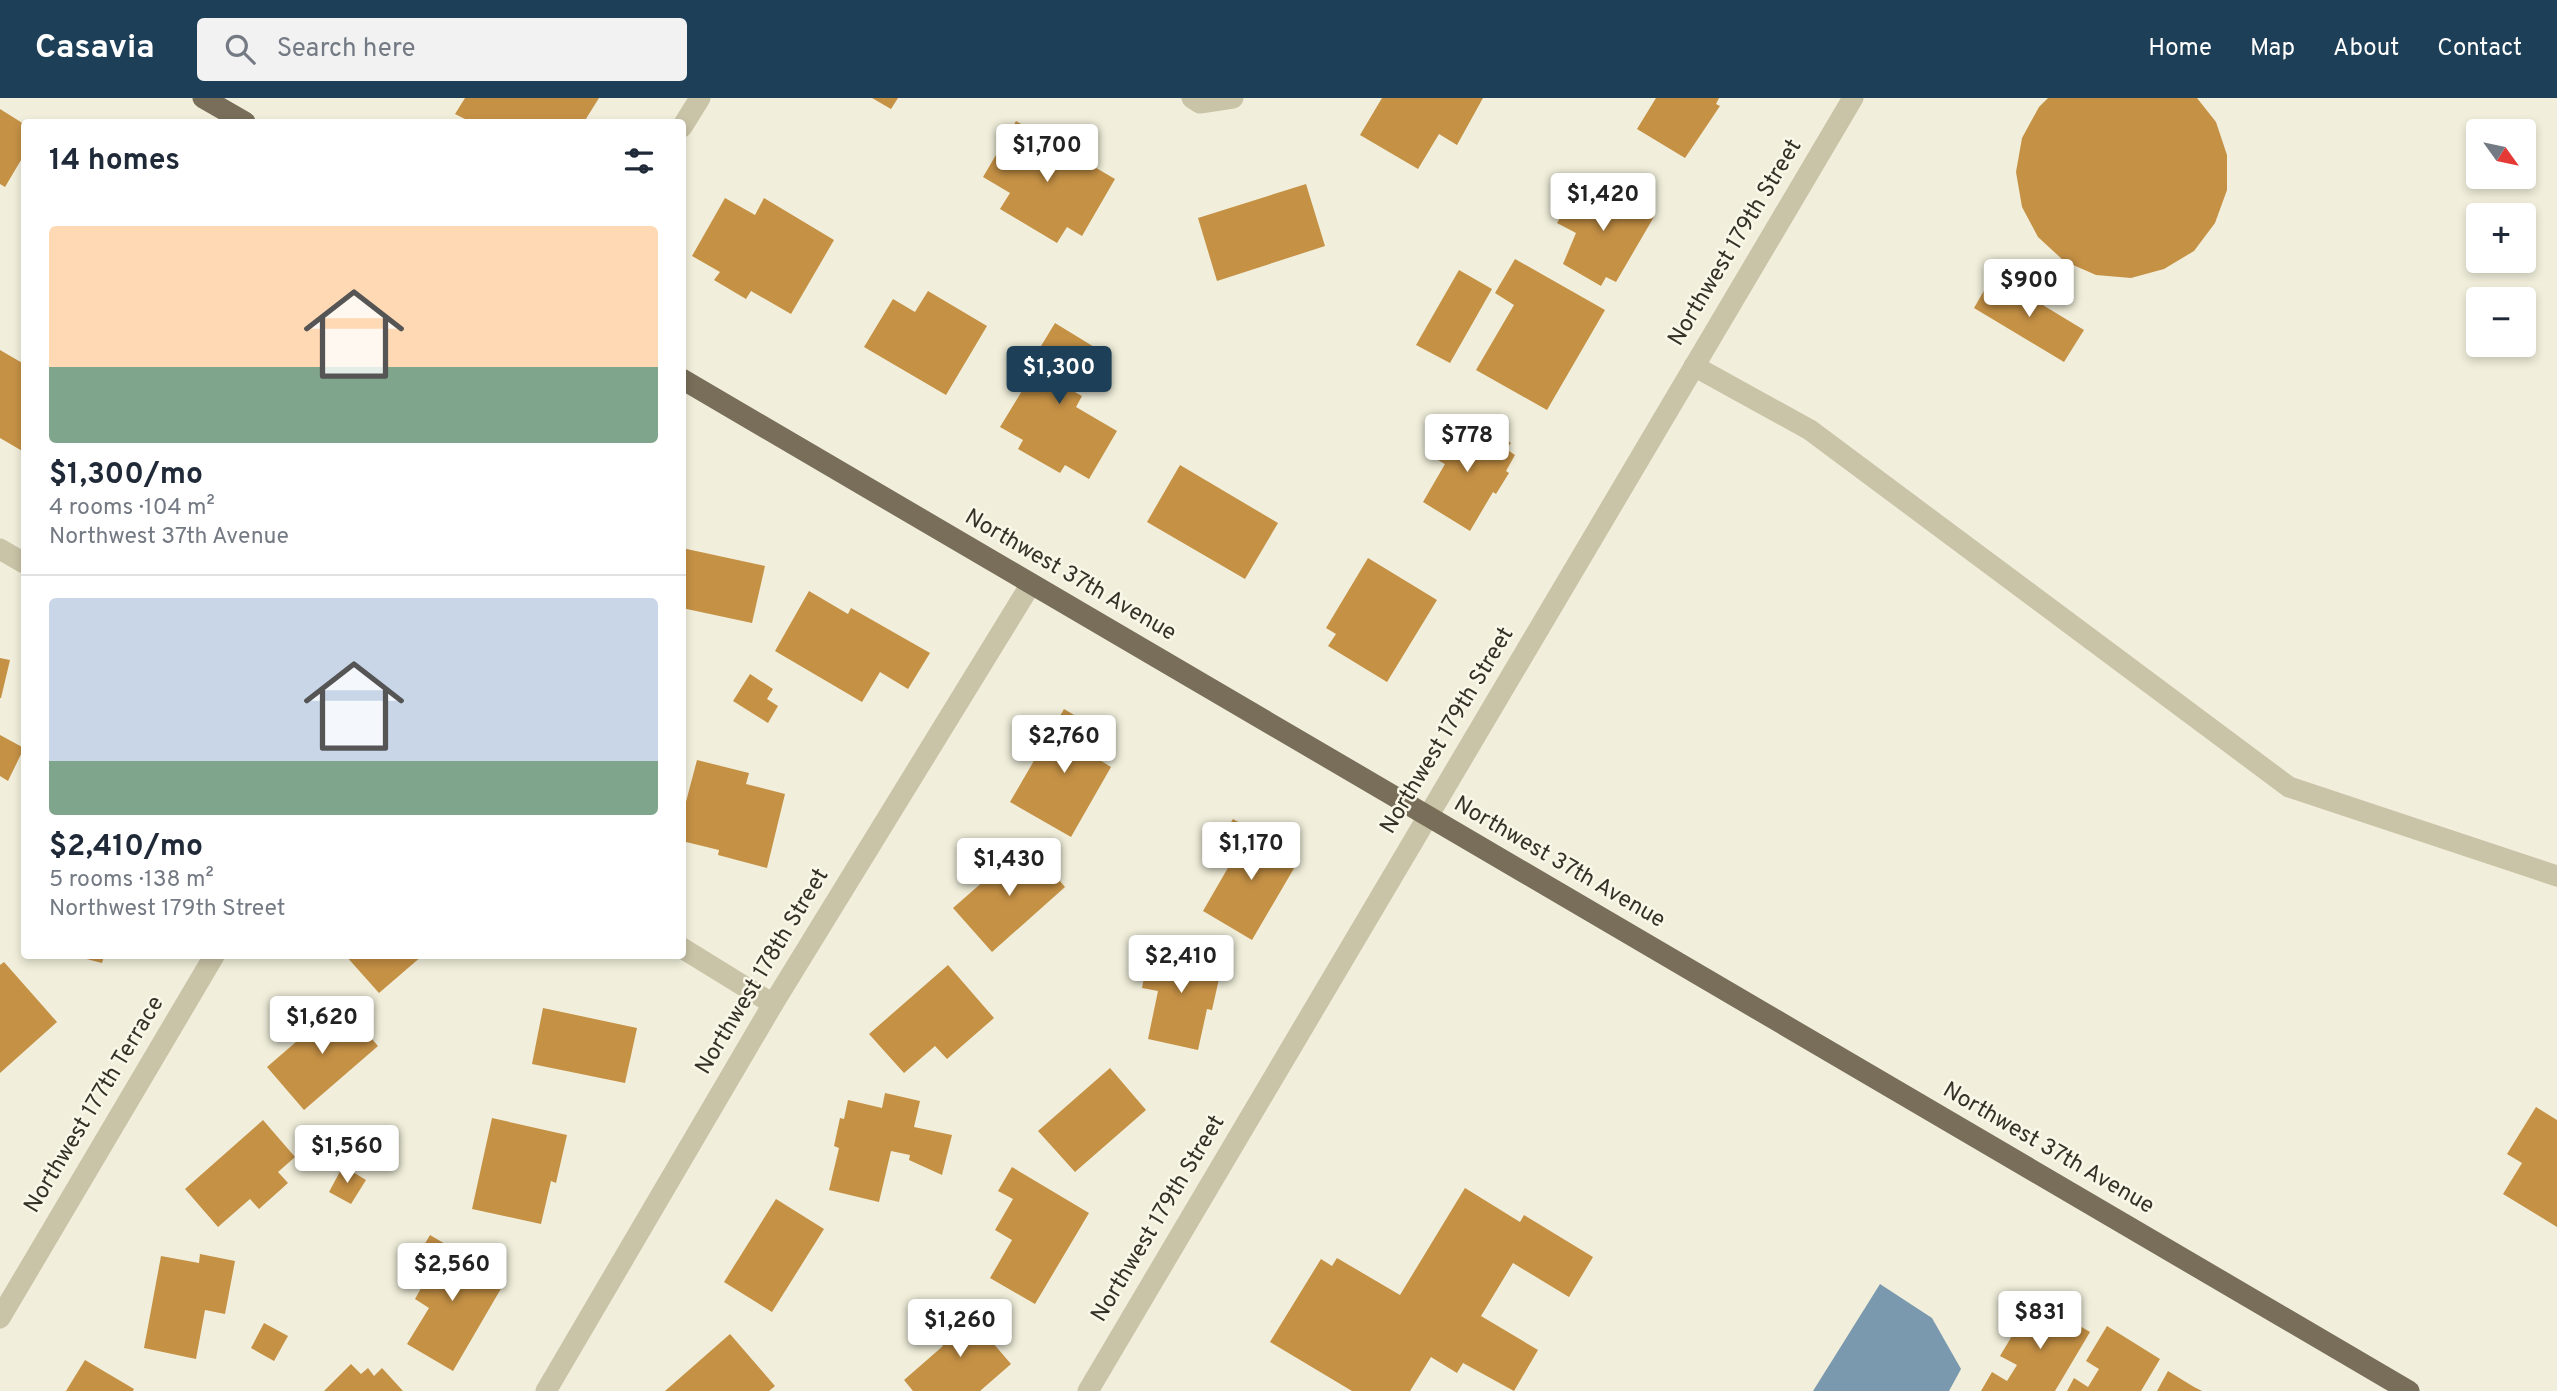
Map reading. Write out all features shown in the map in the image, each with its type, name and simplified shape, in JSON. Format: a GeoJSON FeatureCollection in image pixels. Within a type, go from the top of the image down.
{"type":"FeatureCollection","features":[{"type":"Feature","properties":{"kind":"main road"},"geometry":{"type":"LineString","coordinates":[[203,98],[240,119]]}},
{"type":"Feature","properties":{"kind":"main road","name":"Northwest 37th Avenue"},"geometry":{"type":"LineString","coordinates":[[686,381],[2409,1391]]}},
{"type":"Feature","properties":{"kind":"street"},"geometry":{"type":"LineString","coordinates":[[686,121],[700,98]]}},
{"type":"Feature","properties":{"kind":"street"},"geometry":{"type":"LineString","coordinates":[[1192,98],[1200,103],[1233,98]]}},
{"type":"Feature","properties":{"kind":"street","name":"Northwest 179th Street"},"geometry":{"type":"LineString","coordinates":[[1088,1391],[1853,98]]}},
{"type":"Feature","properties":{"kind":"street"},"geometry":{"type":"LineString","coordinates":[[1694,366],[1810,430],[2288,787],[2557,876]]}},
{"type":"Feature","properties":{"kind":"street"},"geometry":{"type":"LineString","coordinates":[[0,550],[21,561]]}},
{"type":"Feature","properties":{"kind":"street","name":"Northwest 178th Street"},"geometry":{"type":"LineString","coordinates":[[546,1391],[773,1004],[1031,584]]}},
{"type":"Feature","properties":{"kind":"street"},"geometry":{"type":"LineString","coordinates":[[686,950],[773,1004]]}},
{"type":"Feature","properties":{"kind":"street","name":"Northwest 177th Terrace"},"geometry":{"type":"LineString","coordinates":[[0,1318],[212,959]]}},
{"type":"Feature","properties":{"kind":"water"},"geometry":{"type":"Polygon","coordinates":[[[1880,1284],[1932,1318],[1961,1369],[1949,1391],[1813,1391],[1880,1284]]]}},
{"type":"Feature","properties":{"kind":"building"},"geometry":{"type":"Polygon","coordinates":[[[465,98],[599,98],[586,119],[465,119],[455,114],[465,98]]]}},
{"type":"Feature","properties":{"kind":"building"},"geometry":{"type":"Polygon","coordinates":[[[872,98],[898,98],[891,109],[872,98]]]}},
{"type":"Feature","properties":{"kind":"building"},"geometry":{"type":"Polygon","coordinates":[[[1382,98],[1483,98],[1457,145],[1439,134],[1418,169],[1360,135],[1382,98]]]}},
{"type":"Feature","properties":{"kind":"building"},"geometry":{"type":"Polygon","coordinates":[[[1656,98],[1719,98],[1716,104],[1720,106],[1685,158],[1637,129],[1656,98]]]}},
{"type":"Feature","properties":{"kind":"building"},"geometry":{"type":"Polygon","coordinates":[[[2048,98],[2197,98],[2216,122],[2227,155],[2227,190],[2215,223],[2194,251],[2164,269],[2131,278],[2096,275],[2064,261],[2038,237],[2022,207],[2016,172],[2022,138],[2039,107],[2048,98]]]}},
{"type":"Feature","properties":{"kind":"building"},"geometry":{"type":"Polygon","coordinates":[[[0,109],[21,122],[21,160],[5,187],[0,184],[0,109]]]}},
{"type":"Feature","properties":{"kind":"building"},"geometry":{"type":"Polygon","coordinates":[[[1016,121],[1115,179],[1082,236],[1067,227],[1057,243],[1000,209],[1010,193],[983,177],[1016,121]]]}},
{"type":"Feature","properties":{"kind":"building"},"geometry":{"type":"Polygon","coordinates":[[[1594,183],[1603,189],[1605,186],[1655,215],[1616,282],[1606,277],[1601,286],[1563,264],[1576,233],[1557,223],[1576,191],[1586,196],[1594,183]]]}},
{"type":"Feature","properties":{"kind":"building"},"geometry":{"type":"Polygon","coordinates":[[[1306,184],[1325,246],[1217,281],[1198,218],[1306,184]]]}},
{"type":"Feature","properties":{"kind":"building"},"geometry":{"type":"Polygon","coordinates":[[[725,198],[755,215],[764,198],[834,240],[791,314],[751,291],[746,299],[714,280],[720,272],[692,256],[725,198]]]}},
{"type":"Feature","properties":{"kind":"building"},"geometry":{"type":"Polygon","coordinates":[[[1515,259],[1605,310],[1547,410],[1476,370],[1514,305],[1495,293],[1515,259]]]}},
{"type":"Feature","properties":{"kind":"building"},"geometry":{"type":"Polygon","coordinates":[[[1459,270],[1492,289],[1450,363],[1416,345],[1459,270]]]}},
{"type":"Feature","properties":{"kind":"building"},"geometry":{"type":"Polygon","coordinates":[[[1993,275],[2084,330],[2064,362],[1974,308],[1993,275]]]}},
{"type":"Feature","properties":{"kind":"building"},"geometry":{"type":"Polygon","coordinates":[[[928,291],[987,326],[946,395],[864,347],[893,299],[915,312],[928,291]]]}},
{"type":"Feature","properties":{"kind":"building"},"geometry":{"type":"Polygon","coordinates":[[[1055,323],[1104,353],[1083,389],[1074,384],[1071,390],[1082,396],[1076,407],[1117,431],[1089,479],[1065,465],[1060,473],[1018,449],[1023,440],[1000,427],[1028,381],[1016,375],[1033,347],[1038,351],[1055,323]]]}},
{"type":"Feature","properties":{"kind":"building"},"geometry":{"type":"Polygon","coordinates":[[[0,350],[21,362],[21,450],[0,438],[0,350]]]}},
{"type":"Feature","properties":{"kind":"building"},"geometry":{"type":"Polygon","coordinates":[[[1457,422],[1494,444],[1500,436],[1511,443],[1506,449],[1515,455],[1506,471],[1509,473],[1496,494],[1493,492],[1470,531],[1423,502],[1445,464],[1427,454],[1442,428],[1451,433],[1457,422]]]}},
{"type":"Feature","properties":{"kind":"building"},"geometry":{"type":"Polygon","coordinates":[[[1180,465],[1278,523],[1245,579],[1147,522],[1180,465]]]}},
{"type":"Feature","properties":{"kind":"building"},"geometry":{"type":"Polygon","coordinates":[[[686,549],[765,566],[752,623],[686,609],[686,549]]]}},
{"type":"Feature","properties":{"kind":"building"},"geometry":{"type":"Polygon","coordinates":[[[1368,558],[1437,600],[1387,682],[1328,646],[1336,634],[1326,628],[1368,558]]]}},
{"type":"Feature","properties":{"kind":"building"},"geometry":{"type":"Polygon","coordinates":[[[809,591],[848,614],[851,608],[930,653],[908,689],[880,672],[862,702],[775,651],[809,591]]]}},
{"type":"Feature","properties":{"kind":"building"},"geometry":{"type":"Polygon","coordinates":[[[0,658],[10,660],[1,698],[0,698],[0,658]]]}},
{"type":"Feature","properties":{"kind":"building"},"geometry":{"type":"Polygon","coordinates":[[[750,674],[773,689],[767,699],[778,706],[768,723],[733,701],[750,674]]]}},
{"type":"Feature","properties":{"kind":"building"},"geometry":{"type":"Polygon","coordinates":[[[1064,709],[1108,735],[1095,757],[1111,767],[1071,837],[1010,802],[1064,709]]]}},
{"type":"Feature","properties":{"kind":"building"},"geometry":{"type":"Polygon","coordinates":[[[0,735],[21,746],[21,754],[8,781],[0,776],[0,735]]]}},
{"type":"Feature","properties":{"kind":"building"},"geometry":{"type":"Polygon","coordinates":[[[697,760],[749,773],[746,784],[785,794],[767,868],[718,855],[719,850],[686,842],[686,802],[697,760]]]}},
{"type":"Feature","properties":{"kind":"building"},"geometry":{"type":"Polygon","coordinates":[[[1233,819],[1300,858],[1252,940],[1203,911],[1244,840],[1226,830],[1233,819]]]}},
{"type":"Feature","properties":{"kind":"building"},"geometry":{"type":"Polygon","coordinates":[[[1027,843],[1065,887],[992,952],[953,908],[1027,843]]]}},
{"type":"Feature","properties":{"kind":"building"},"geometry":{"type":"Polygon","coordinates":[[[1150,946],[1223,961],[1212,1010],[1207,1009],[1198,1050],[1148,1039],[1158,991],[1142,988],[1150,946]]]}},
{"type":"Feature","properties":{"kind":"building"},"geometry":{"type":"Polygon","coordinates":[[[87,959],[103,959],[102,963],[87,959]]]}},
{"type":"Feature","properties":{"kind":"building"},"geometry":{"type":"Polygon","coordinates":[[[349,959],[419,959],[379,993],[349,959]]]}},
{"type":"Feature","properties":{"kind":"building"},"geometry":{"type":"Polygon","coordinates":[[[4,962],[57,1022],[0,1073],[0,965],[4,962]]]}},
{"type":"Feature","properties":{"kind":"building"},"geometry":{"type":"Polygon","coordinates":[[[948,965],[994,1018],[947,1059],[935,1046],[904,1073],[869,1034],[948,965]]]}},
{"type":"Feature","properties":{"kind":"building"},"geometry":{"type":"Polygon","coordinates":[[[341,1003],[378,1046],[304,1110],[267,1067],[341,1003]]]}},
{"type":"Feature","properties":{"kind":"building"},"geometry":{"type":"Polygon","coordinates":[[[543,1008],[637,1028],[625,1083],[532,1064],[543,1008]]]}},
{"type":"Feature","properties":{"kind":"building"},"geometry":{"type":"Polygon","coordinates":[[[1110,1068],[1146,1110],[1075,1172],[1038,1131],[1110,1068]]]}},
{"type":"Feature","properties":{"kind":"building"},"geometry":{"type":"Polygon","coordinates":[[[885,1093],[920,1101],[914,1127],[952,1135],[942,1175],[909,1160],[910,1155],[891,1151],[879,1202],[829,1190],[839,1148],[834,1146],[840,1118],[844,1119],[848,1100],[882,1108],[885,1093]]]}},
{"type":"Feature","properties":{"kind":"building"},"geometry":{"type":"Polygon","coordinates":[[[2536,1107],[2557,1120],[2557,1227],[2503,1194],[2522,1163],[2507,1154],[2536,1107]]]}},
{"type":"Feature","properties":{"kind":"building"},"geometry":{"type":"Polygon","coordinates":[[[492,1118],[567,1135],[556,1183],[551,1181],[541,1224],[472,1209],[492,1118]]]}},
{"type":"Feature","properties":{"kind":"building"},"geometry":{"type":"Polygon","coordinates":[[[263,1120],[295,1157],[278,1172],[288,1183],[259,1209],[250,1199],[218,1227],[185,1189],[263,1120]]]}},
{"type":"Feature","properties":{"kind":"building"},"geometry":{"type":"Polygon","coordinates":[[[343,1166],[366,1180],[351,1204],[329,1192],[343,1166]]]}},
{"type":"Feature","properties":{"kind":"building"},"geometry":{"type":"Polygon","coordinates":[[[1012,1167],[1089,1213],[1035,1304],[990,1278],[1012,1240],[995,1230],[1013,1199],[998,1191],[1012,1167]]]}},
{"type":"Feature","properties":{"kind":"building"},"geometry":{"type":"Polygon","coordinates":[[[1465,1188],[1520,1222],[1524,1215],[1593,1257],[1569,1297],[1513,1263],[1481,1316],[1538,1350],[1514,1391],[1463,1363],[1457,1373],[1431,1357],[1410,1391],[1352,1391],[1270,1342],[1321,1259],[1332,1266],[1337,1258],[1400,1295],[1465,1188]]]}},
{"type":"Feature","properties":{"kind":"building"},"geometry":{"type":"Polygon","coordinates":[[[776,1199],[824,1229],[772,1312],[724,1282],[776,1199]]]}},
{"type":"Feature","properties":{"kind":"building"},"geometry":{"type":"Polygon","coordinates":[[[430,1235],[506,1280],[453,1371],[407,1344],[429,1308],[415,1299],[433,1267],[417,1257],[430,1235]]]}},
{"type":"Feature","properties":{"kind":"building"},"geometry":{"type":"Polygon","coordinates":[[[200,1254],[235,1261],[225,1314],[205,1310],[196,1359],[144,1348],[161,1256],[199,1263],[200,1254]]]}},
{"type":"Feature","properties":{"kind":"building"},"geometry":{"type":"Polygon","coordinates":[[[2034,1299],[2090,1332],[2055,1391],[1981,1391],[1992,1372],[2007,1381],[2017,1365],[2000,1356],[2034,1299]]]}},
{"type":"Feature","properties":{"kind":"building"},"geometry":{"type":"Polygon","coordinates":[[[962,1307],[1011,1364],[980,1391],[913,1391],[904,1380],[943,1346],[932,1333],[962,1307]]]}},
{"type":"Feature","properties":{"kind":"building"},"geometry":{"type":"Polygon","coordinates":[[[264,1323],[288,1336],[274,1361],[251,1348],[264,1323]]]}},
{"type":"Feature","properties":{"kind":"building"},"geometry":{"type":"Polygon","coordinates":[[[2107,1326],[2160,1359],[2141,1391],[2067,1391],[2074,1378],[2088,1387],[2099,1369],[2086,1361],[2107,1326]]]}},
{"type":"Feature","properties":{"kind":"building"},"geometry":{"type":"Polygon","coordinates":[[[730,1334],[775,1386],[769,1391],[665,1391],[730,1334]]]}},
{"type":"Feature","properties":{"kind":"building"},"geometry":{"type":"Polygon","coordinates":[[[85,1360],[134,1389],[133,1391],[66,1391],[85,1360]]]}},
{"type":"Feature","properties":{"kind":"building"},"geometry":{"type":"Polygon","coordinates":[[[351,1364],[361,1374],[368,1368],[374,1376],[382,1368],[403,1391],[324,1391],[351,1364]]]}},
{"type":"Feature","properties":{"kind":"building"},"geometry":{"type":"Polygon","coordinates":[[[2168,1371],[2194,1387],[2202,1391],[2157,1391],[2168,1371]]]}}]}
